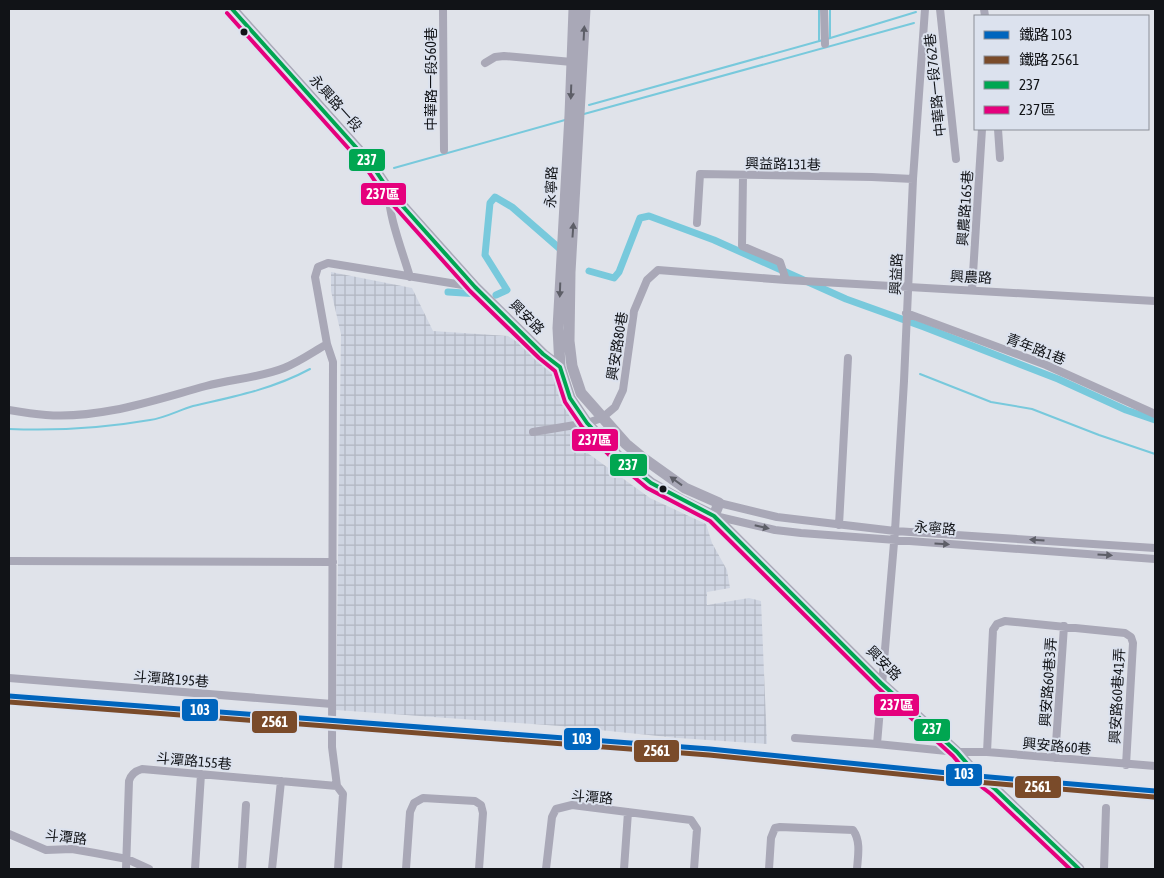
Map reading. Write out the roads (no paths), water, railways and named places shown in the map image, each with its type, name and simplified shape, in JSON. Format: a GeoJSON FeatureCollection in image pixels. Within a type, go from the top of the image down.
{"type":"FeatureCollection","features":[{"type":"Feature","properties":{"kind":"street","name":"永興路一段"},"geometry":{"type":"LineString","coordinates":[[232,9],[371,164],[390,192],[475,286]]}},
{"type":"Feature","properties":{"kind":"street","name":"中華路一段560巷"},"geometry":{"type":"LineString","coordinates":[[443,9],[444,150]]}},
{"type":"Feature","properties":{"kind":"street","name":"永寧路"},"geometry":{"type":"LineString","coordinates":[[560,367],[558,328],[574,9]]}},
{"type":"Feature","properties":{"kind":"street","name":"永寧路"},"geometry":{"type":"LineString","coordinates":[[572,366],[569,340],[570,272],[585,9]]}},
{"type":"Feature","properties":{"kind":"street"},"geometry":{"type":"LineString","coordinates":[[824,9],[825,44]]}},
{"type":"Feature","properties":{"kind":"street","name":"興益路"},"geometry":{"type":"LineString","coordinates":[[877,744],[895,531],[913,179],[925,9]]}},
{"type":"Feature","properties":{"kind":"street","name":"中華路一段762巷"},"geometry":{"type":"LineString","coordinates":[[940,9],[956,159]]}},
{"type":"Feature","properties":{"kind":"street"},"geometry":{"type":"LineString","coordinates":[[485,63],[495,57],[504,56],[572,62]]}},
{"type":"Feature","properties":{"kind":"street","name":"興農路165巷"},"geometry":{"type":"LineString","coordinates":[[972,290],[982,130]]}},
{"type":"Feature","properties":{"kind":"street"},"geometry":{"type":"LineString","coordinates":[[998,130],[1000,158]]}},
{"type":"Feature","properties":{"kind":"street","name":"興益路131巷"},"geometry":{"type":"LineString","coordinates":[[697,223],[700,174],[913,179]]}},
{"type":"Feature","properties":{"kind":"street"},"geometry":{"type":"LineString","coordinates":[[743,176],[742,246],[780,262],[786,280]]}},
{"type":"Feature","properties":{"kind":"street"},"geometry":{"type":"LineString","coordinates":[[390,192],[388,198],[391,214],[410,277]]}},
{"type":"Feature","properties":{"kind":"street"},"geometry":{"type":"LineString","coordinates":[[338,869],[343,794],[337,786],[332,747],[333,362],[327,344],[315,277],[318,267],[328,263],[475,286]]}},
{"type":"Feature","properties":{"kind":"street","name":"興安路80巷"},"geometry":{"type":"LineString","coordinates":[[533,432],[588,424],[602,418],[615,407],[623,390],[634,311],[647,280],[658,270],[786,280]]}},
{"type":"Feature","properties":{"kind":"street","name":"興農路"},"geometry":{"type":"LineString","coordinates":[[786,280],[1155,301]]}},
{"type":"Feature","properties":{"kind":"street","name":"興安路"},"geometry":{"type":"LineString","coordinates":[[475,286],[542,354],[560,367],[570,398],[588,424],[620,458],[651,483],[714,516],[882,683],[957,752],[978,776],[995,789],[1080,869]]}},
{"type":"Feature","properties":{"kind":"street","name":"青年路1巷"},"geometry":{"type":"LineString","coordinates":[[906,313],[1046,365],[1155,414]]}},
{"type":"Feature","properties":{"kind":"street"},"geometry":{"type":"LineString","coordinates":[[9,410],[46,415],[70,415],[142,404],[208,385],[266,374],[285,368],[327,344]]}},
{"type":"Feature","properties":{"kind":"street"},"geometry":{"type":"LineString","coordinates":[[839,525],[848,358]]}},
{"type":"Feature","properties":{"kind":"street"},"geometry":{"type":"LineString","coordinates":[[560,367],[572,366],[581,393],[626,444],[685,488],[719,503],[714,516]]}},
{"type":"Feature","properties":{"kind":"street","name":"永寧路"},"geometry":{"type":"LineString","coordinates":[[719,503],[777,517],[895,531],[1155,548]]}},
{"type":"Feature","properties":{"kind":"street","name":"永寧路"},"geometry":{"type":"LineString","coordinates":[[714,516],[775,530],[894,541],[1155,559]]}},
{"type":"Feature","properties":{"kind":"street"},"geometry":{"type":"LineString","coordinates":[[9,561],[333,562]]}},
{"type":"Feature","properties":{"kind":"street","name":"興安路60巷3弄"},"geometry":{"type":"LineString","coordinates":[[987,752],[993,630],[997,624],[1005,621],[1064,626],[1055,758]]}},
{"type":"Feature","properties":{"kind":"street","name":"興安路60巷41弄"},"geometry":{"type":"LineString","coordinates":[[1064,626],[1125,633],[1131,638],[1133,643],[1126,765]]}},
{"type":"Feature","properties":{"kind":"street","name":"斗潭路195巷"},"geometry":{"type":"LineString","coordinates":[[9,678],[332,704]]}},
{"type":"Feature","properties":{"kind":"street","name":"興安路60巷"},"geometry":{"type":"LineString","coordinates":[[795,738],[1155,766]]}},
{"type":"Feature","properties":{"kind":"street","name":"斗潭路155巷"},"geometry":{"type":"LineString","coordinates":[[127,859],[128,781],[132,773],[142,769],[337,786]]}},
{"type":"Feature","properties":{"kind":"street"},"geometry":{"type":"LineString","coordinates":[[195,869],[201,774]]}},
{"type":"Feature","properties":{"kind":"street"},"geometry":{"type":"LineString","coordinates":[[272,869],[282,782]]}},
{"type":"Feature","properties":{"kind":"street"},"geometry":{"type":"LineString","coordinates":[[406,869],[410,812],[414,803],[423,798],[475,801],[481,805],[483,813],[479,869]]}},
{"type":"Feature","properties":{"kind":"street"},"geometry":{"type":"LineString","coordinates":[[242,869],[246,804]]}},
{"type":"Feature","properties":{"kind":"street","name":"斗潭路"},"geometry":{"type":"LineString","coordinates":[[546,869],[552,817],[556,809],[572,805],[628,812]]}},
{"type":"Feature","properties":{"kind":"street"},"geometry":{"type":"LineString","coordinates":[[1104,869],[1106,808]]}},
{"type":"Feature","properties":{"kind":"street"},"geometry":{"type":"LineString","coordinates":[[624,869],[628,812],[691,820],[697,829],[694,869]]}},
{"type":"Feature","properties":{"kind":"street"},"geometry":{"type":"LineString","coordinates":[[769,869],[771,838],[775,828],[780,827],[853,830],[857,836],[858,845],[857,869]]}},
{"type":"Feature","properties":{"kind":"street","name":"斗潭路"},"geometry":{"type":"LineString","coordinates":[[9,834],[46,850],[72,849],[127,859],[149,869]]}},
{"type":"Feature","properties":{"kind":"street"},"geometry":{"type":"LineString","coordinates":[[126,869],[127,859]]}},
{"type":"Feature","properties":{"kind":"waterway"},"geometry":{"type":"LineString","coordinates":[[819,9],[819,41]]}},
{"type":"Feature","properties":{"kind":"waterway"},"geometry":{"type":"LineString","coordinates":[[830,9],[830,38]]}},
{"type":"Feature","properties":{"kind":"waterway"},"geometry":{"type":"LineString","coordinates":[[827,39],[916,12]]}},
{"type":"Feature","properties":{"kind":"waterway"},"geometry":{"type":"LineString","coordinates":[[584,114],[914,23]]}},
{"type":"Feature","properties":{"kind":"waterway"},"geometry":{"type":"LineString","coordinates":[[589,105],[823,40]]}},
{"type":"Feature","properties":{"kind":"waterway"},"geometry":{"type":"LineString","coordinates":[[394,168],[565,120]]}},
{"type":"Feature","properties":{"kind":"waterway"},"geometry":{"type":"LineString","coordinates":[[496,295],[507,290],[485,255],[490,203],[495,197],[512,207],[559,248]]}},
{"type":"Feature","properties":{"kind":"waterway"},"geometry":{"type":"LineString","coordinates":[[589,271],[614,278],[619,272],[640,218],[649,216],[714,240],[846,299],[1058,379],[1126,410],[1155,420]]}},
{"type":"Feature","properties":{"kind":"waterway"},"geometry":{"type":"LineString","coordinates":[[448,292],[480,294]]}},
{"type":"Feature","properties":{"kind":"waterway"},"geometry":{"type":"LineString","coordinates":[[9,429],[80,428],[156,419],[193,406],[238,396],[267,387],[310,369]]}},
{"type":"Feature","properties":{"kind":"waterway"},"geometry":{"type":"LineString","coordinates":[[920,374],[991,402],[1032,409],[1155,454]]}},
{"type":"Feature","properties":{"kind":"rail line","name":"103"},"geometry":{"type":"LineString","coordinates":[[9,696],[710,749],[978,776],[1155,791]]}},
{"type":"Feature","properties":{"kind":"rail line","name":"2561"},"geometry":{"type":"LineString","coordinates":[[9,702],[709,755],[977,782],[1154,797]]}}]}
